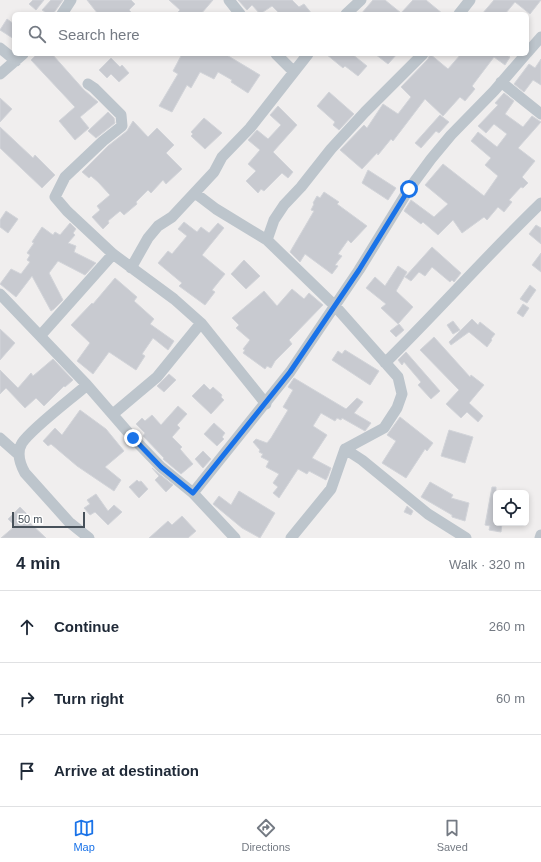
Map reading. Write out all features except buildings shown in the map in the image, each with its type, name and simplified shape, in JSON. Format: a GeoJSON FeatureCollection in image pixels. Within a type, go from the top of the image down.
{"type":"FeatureCollection","features":[{"type":"Feature","properties":{"kind":"street"},"geometry":{"type":"LineString","coordinates":[[63,12],[71,0]]}},
{"type":"Feature","properties":{"kind":"street"},"geometry":{"type":"LineString","coordinates":[[229,0],[238,12]]}},
{"type":"Feature","properties":{"kind":"street"},"geometry":{"type":"LineString","coordinates":[[348,12],[361,0]]}},
{"type":"Feature","properties":{"kind":"street"},"geometry":{"type":"LineString","coordinates":[[461,12],[470,0]]}},
{"type":"Feature","properties":{"kind":"street"},"geometry":{"type":"LineString","coordinates":[[529,50],[541,37]]}},
{"type":"Feature","properties":{"kind":"street"},"geometry":{"type":"LineString","coordinates":[[0,48],[12,54]]}},
{"type":"Feature","properties":{"kind":"street"},"geometry":{"type":"LineString","coordinates":[[278,56],[293,71]]}},
{"type":"Feature","properties":{"kind":"street"},"geometry":{"type":"LineString","coordinates":[[131,268],[151,234],[158,226],[172,217],[214,172],[222,157],[250,128],[306,56]]}},
{"type":"Feature","properties":{"kind":"street"},"geometry":{"type":"LineString","coordinates":[[267,240],[274,220],[284,205],[301,188],[331,149],[365,112],[421,56]]}},
{"type":"Feature","properties":{"kind":"street"},"geometry":{"type":"LineString","coordinates":[[193,493],[266,404],[335,306],[409,189],[431,159],[451,135],[502,82],[524,56]]}},
{"type":"Feature","properties":{"kind":"street"},"geometry":{"type":"LineString","coordinates":[[0,74],[19,58]]}},
{"type":"Feature","properties":{"kind":"street"},"geometry":{"type":"LineString","coordinates":[[502,82],[541,114]]}},
{"type":"Feature","properties":{"kind":"street"},"geometry":{"type":"LineString","coordinates":[[88,84],[121,115],[122,126],[103,140],[64,177],[56,196],[72,216],[113,254],[174,300],[201,323],[266,404]]}},
{"type":"Feature","properties":{"kind":"street"},"geometry":{"type":"LineString","coordinates":[[195,193],[216,209],[267,240],[335,306],[398,377],[402,394],[397,408],[384,428],[345,449],[331,489],[291,538]]}},
{"type":"Feature","properties":{"kind":"street"},"geometry":{"type":"LineString","coordinates":[[385,363],[443,306],[507,236],[541,203]]}},
{"type":"Feature","properties":{"kind":"street"},"geometry":{"type":"LineString","coordinates":[[40,336],[113,254]]}},
{"type":"Feature","properties":{"kind":"street"},"geometry":{"type":"LineString","coordinates":[[0,294],[87,385],[161,467],[193,493],[235,538]]}},
{"type":"Feature","properties":{"kind":"street"},"geometry":{"type":"LineString","coordinates":[[113,414],[157,377],[201,323]]}},
{"type":"Feature","properties":{"kind":"street"},"geometry":{"type":"LineString","coordinates":[[87,385],[21,444],[19,455],[20,464],[25,473],[69,522],[89,538]]}},
{"type":"Feature","properties":{"kind":"street"},"geometry":{"type":"LineString","coordinates":[[0,438],[19,455]]}},
{"type":"Feature","properties":{"kind":"street"},"geometry":{"type":"LineString","coordinates":[[345,449],[362,460],[428,514],[466,538]]}},
{"type":"Feature","properties":{"kind":"route"},"geometry":{"type":"LineString","coordinates":[[133,438],[161,467],[193,493],[266,404],[290,372],[359,270],[409,189]]}}]}
